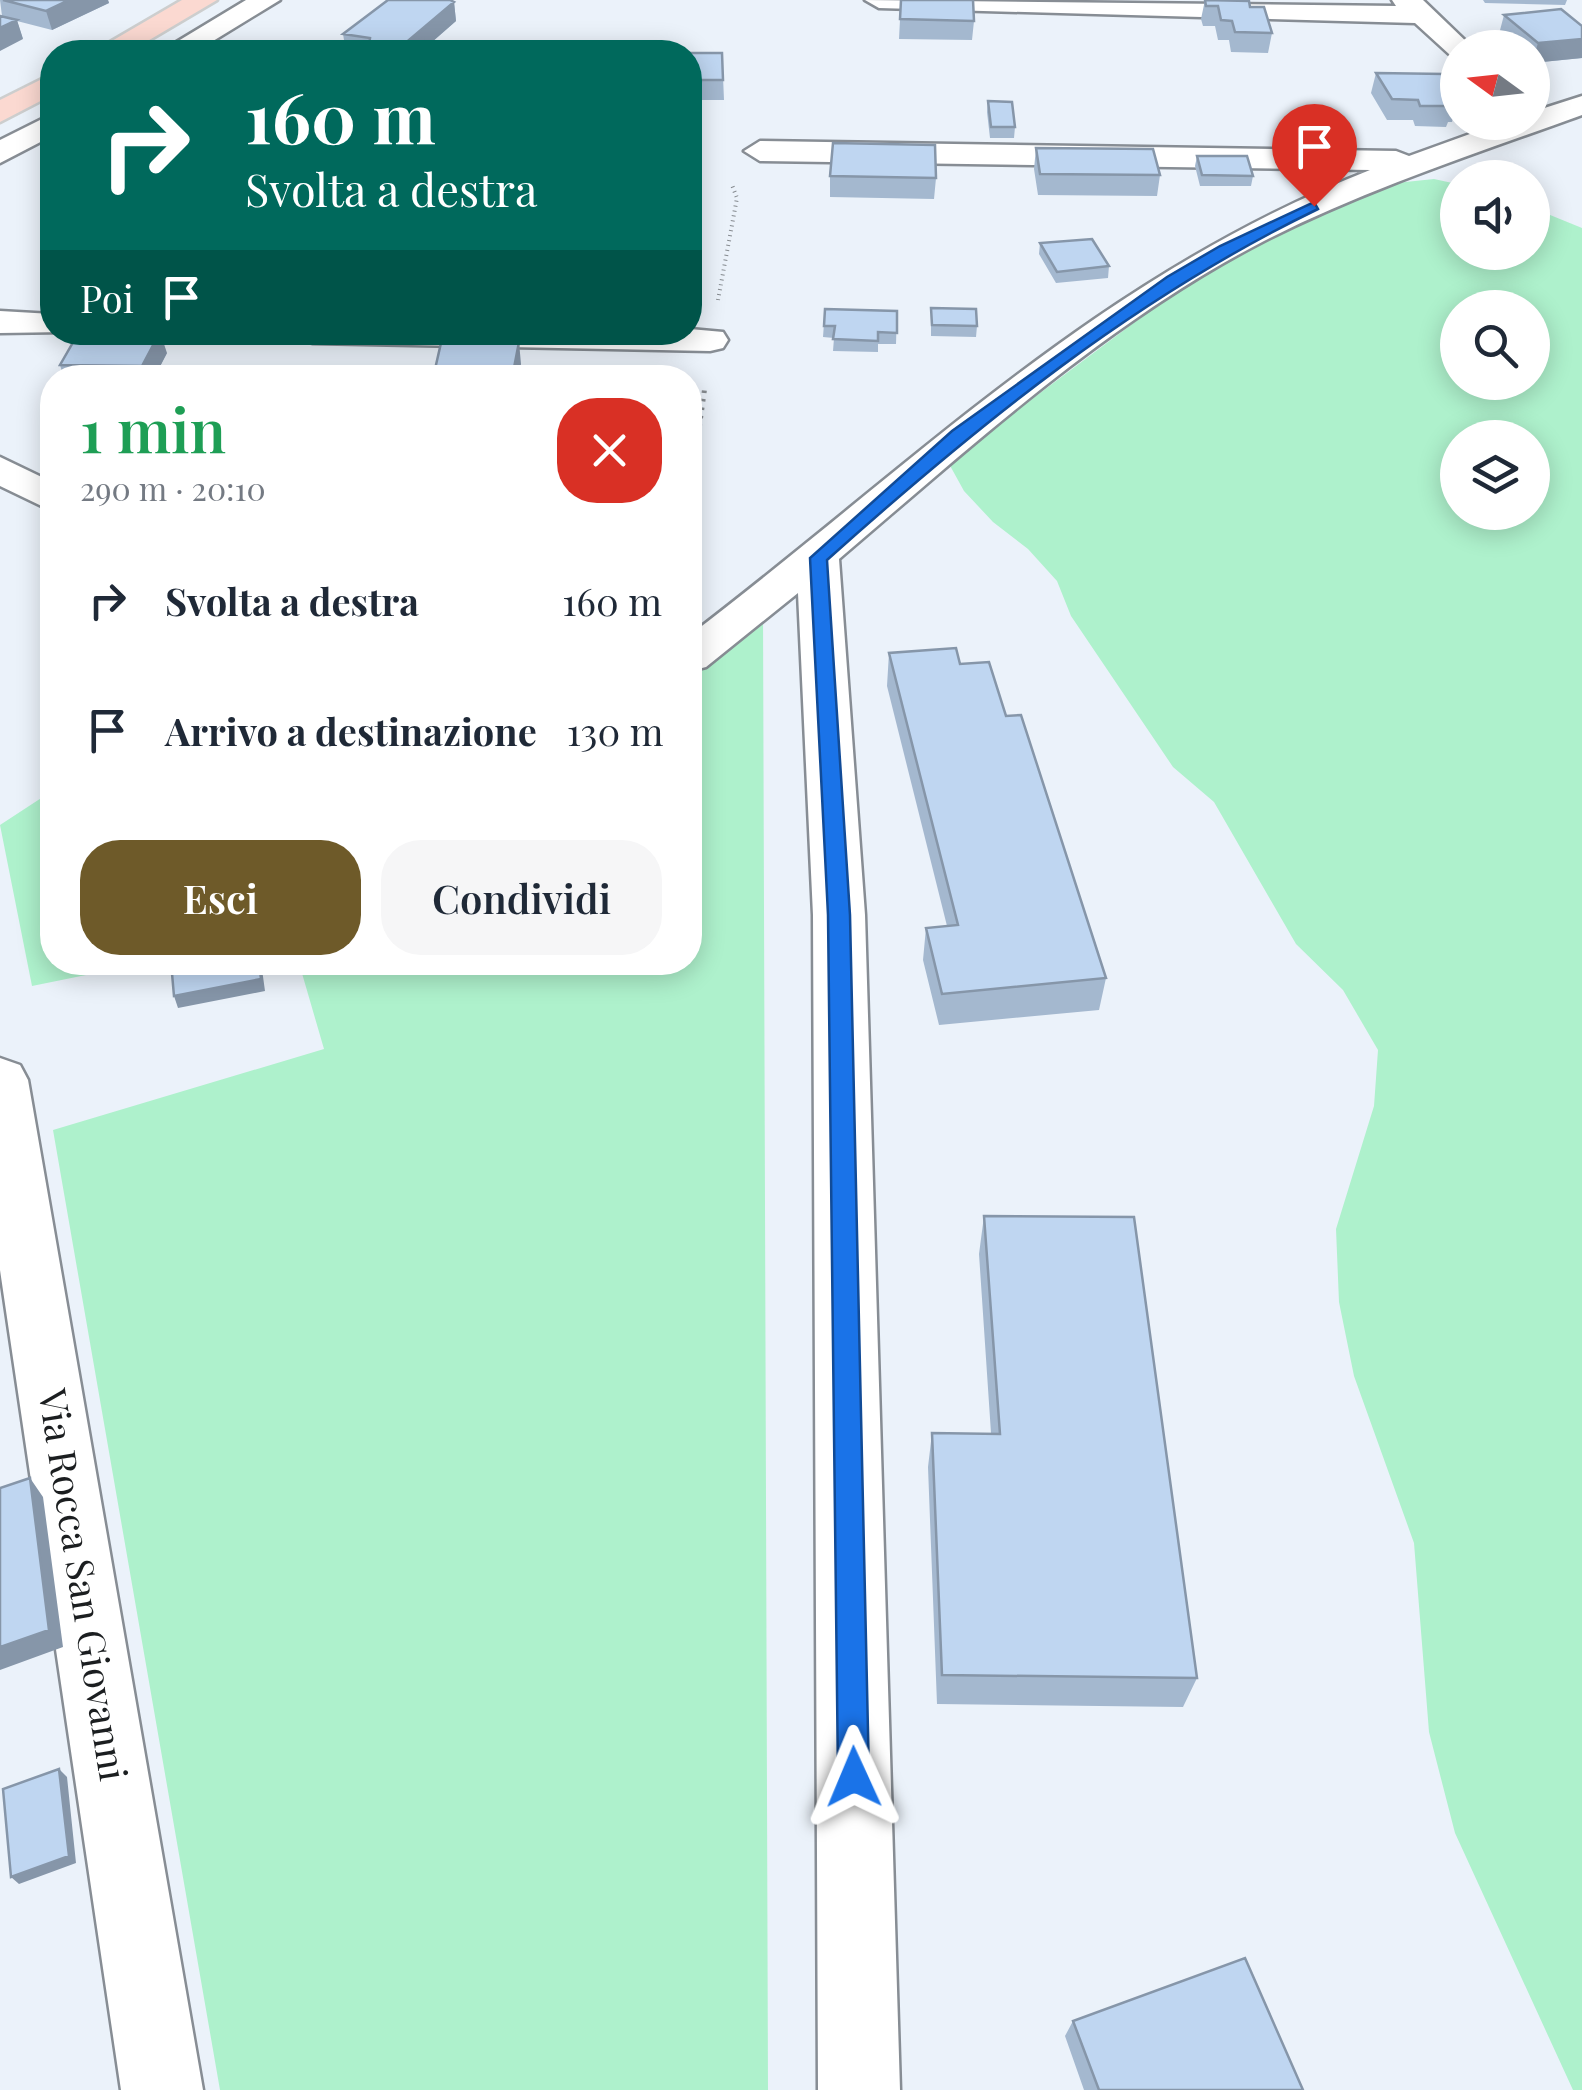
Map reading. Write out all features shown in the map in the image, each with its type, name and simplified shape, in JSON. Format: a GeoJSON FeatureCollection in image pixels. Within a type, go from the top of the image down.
{"type":"FeatureCollection","features":[{"type":"Feature","properties":{"kind":"main road"},"geometry":{"type":"LineString","coordinates":[[130,40],[203,0]]}},
{"type":"Feature","properties":{"kind":"main road"},"geometry":{"type":"LineString","coordinates":[[0,112],[40,90]]}},
{"type":"Feature","properties":{"kind":"street"},"geometry":{"type":"LineString","coordinates":[[196,40],[266,0]]}},
{"type":"Feature","properties":{"kind":"street"},"geometry":{"type":"LineString","coordinates":[[878,0],[1414,8],[1440,31]]}},
{"type":"Feature","properties":{"kind":"street"},"geometry":{"type":"LineString","coordinates":[[1550,113],[1582,105]]}},
{"type":"Feature","properties":{"kind":"street"},"geometry":{"type":"LineString","coordinates":[[0,154],[40,130]]}},
{"type":"Feature","properties":{"kind":"street"},"geometry":{"type":"LineString","coordinates":[[702,648],[818,558],[958,434],[1172,280],[1244,239],[1414,161],[1471,140]]}},
{"type":"Feature","properties":{"kind":"street"},"geometry":{"type":"LineString","coordinates":[[760,151],[1414,161]]}},
{"type":"Feature","properties":{"kind":"street"},"geometry":{"type":"LineString","coordinates":[[0,322],[40,324]]}},
{"type":"Feature","properties":{"kind":"street"},"geometry":{"type":"LineString","coordinates":[[702,340],[710,340]]}},
{"type":"Feature","properties":{"kind":"street"},"geometry":{"type":"LineString","coordinates":[[0,469],[40,492]]}},
{"type":"Feature","properties":{"kind":"street"},"geometry":{"type":"LineString","coordinates":[[818,558],[839,915],[859,2090]]}},
{"type":"Feature","properties":{"kind":"street","name":"Via Rocca San Giovanni"},"geometry":{"type":"LineString","coordinates":[[0,1080],[162,2090]]}},
{"type":"Feature","properties":{"kind":"green space"},"geometry":{"type":"Polygon","coordinates":[[[1434,179],[1440,180],[1440,270],[1550,270],[1550,215],[1582,228],[1582,2090],[1573,2090],[1455,1833],[1429,1732],[1414,1543],[1354,1376],[1339,1302],[1336,1229],[1374,1106],[1378,1050],[1343,990],[1296,944],[1214,802],[1173,767],[1071,616],[1057,581],[964,491],[948,462],[1219,259],[1377,185],[1434,179]]]}},
{"type":"Feature","properties":{"kind":"green space"},"geometry":{"type":"Polygon","coordinates":[[[763,612],[768,2090],[220,2090],[53,1130],[324,1049],[302,975],[702,975],[702,650],[763,612]]]}},
{"type":"Feature","properties":{"kind":"green space"},"geometry":{"type":"Polygon","coordinates":[[[40,799],[40,975],[86,975],[32,986],[0,825],[40,799]]]}},
{"type":"Feature","properties":{"kind":"building"},"geometry":{"type":"Polygon","coordinates":[[[3,0],[69,0],[46,11],[3,0]]]}},
{"type":"Feature","properties":{"kind":"building"},"geometry":{"type":"Polygon","coordinates":[[[388,0],[454,2],[409,40],[370,40],[343,34],[388,0]]]}},
{"type":"Feature","properties":{"kind":"building"},"geometry":{"type":"Polygon","coordinates":[[[901,0],[973,0],[974,21],[900,19],[901,0]]]}},
{"type":"Feature","properties":{"kind":"building"},"geometry":{"type":"Polygon","coordinates":[[[1205,0],[1249,1],[1250,7],[1264,7],[1272,33],[1235,32],[1232,21],[1221,20],[1218,6],[1206,6],[1205,0]]]}},
{"type":"Feature","properties":{"kind":"building"},"geometry":{"type":"Polygon","coordinates":[[[1561,9],[1582,26],[1582,39],[1550,42],[1550,30],[1522,30],[1504,15],[1561,9]]]}},
{"type":"Feature","properties":{"kind":"building"},"geometry":{"type":"Polygon","coordinates":[[[0,16],[17,20],[0,28],[0,16]]]}},
{"type":"Feature","properties":{"kind":"building"},"geometry":{"type":"Polygon","coordinates":[[[702,53],[722,53],[723,80],[702,80],[702,53]]]}},
{"type":"Feature","properties":{"kind":"building"},"geometry":{"type":"Polygon","coordinates":[[[1376,73],[1440,74],[1440,106],[1392,99],[1376,73]]]}},
{"type":"Feature","properties":{"kind":"building"},"geometry":{"type":"Polygon","coordinates":[[[988,101],[1012,102],[1015,127],[991,127],[988,101]]]}},
{"type":"Feature","properties":{"kind":"building"},"geometry":{"type":"Polygon","coordinates":[[[833,143],[935,145],[936,178],[830,176],[833,143]]]}},
{"type":"Feature","properties":{"kind":"building"},"geometry":{"type":"Polygon","coordinates":[[[1036,148],[1153,149],[1160,175],[1040,174],[1036,148]]]}},
{"type":"Feature","properties":{"kind":"building"},"geometry":{"type":"Polygon","coordinates":[[[1197,156],[1247,156],[1253,176],[1202,175],[1197,156]]]}},
{"type":"Feature","properties":{"kind":"building"},"geometry":{"type":"Polygon","coordinates":[[[1092,239],[1109,266],[1057,272],[1040,243],[1092,239]]]}},
{"type":"Feature","properties":{"kind":"building"},"geometry":{"type":"Polygon","coordinates":[[[931,308],[976,309],[977,326],[932,325],[931,308]]]}},
{"type":"Feature","properties":{"kind":"building"},"geometry":{"type":"Polygon","coordinates":[[[825,309],[897,311],[897,333],[878,332],[878,341],[833,339],[835,326],[824,326],[825,309]]]}},
{"type":"Feature","properties":{"kind":"building"},"geometry":{"type":"Polygon","coordinates":[[[72,345],[153,345],[143,365],[60,365],[72,345]]]}},
{"type":"Feature","properties":{"kind":"building"},"geometry":{"type":"Polygon","coordinates":[[[441,345],[518,345],[515,365],[436,365],[441,345]]]}},
{"type":"Feature","properties":{"kind":"building"},"geometry":{"type":"Polygon","coordinates":[[[956,648],[960,664],[989,662],[1006,716],[1021,715],[1106,978],[942,994],[926,928],[958,925],[889,653],[956,648]]]}},
{"type":"Feature","properties":{"kind":"building"},"geometry":{"type":"Polygon","coordinates":[[[172,975],[261,975],[261,979],[174,996],[172,975]]]}},
{"type":"Feature","properties":{"kind":"building"},"geometry":{"type":"Polygon","coordinates":[[[984,1216],[1134,1217],[1197,1678],[942,1675],[932,1433],[1000,1434],[984,1216]]]}},
{"type":"Feature","properties":{"kind":"building"},"geometry":{"type":"Polygon","coordinates":[[[30,1478],[49,1630],[0,1647],[0,1488],[30,1478]]]}},
{"type":"Feature","properties":{"kind":"building"},"geometry":{"type":"Polygon","coordinates":[[[59,1769],[69,1856],[11,1877],[3,1789],[59,1769]]]}},
{"type":"Feature","properties":{"kind":"building"},"geometry":{"type":"Polygon","coordinates":[[[1245,1958],[1303,2090],[1099,2090],[1073,2021],[1245,1958]]]}},
{"type":"Feature","properties":{"kind":"route"},"geometry":{"type":"LineString","coordinates":[[854,1777],[839,915],[818,558],[958,434],[1172,280],[1314,206]]}}]}
